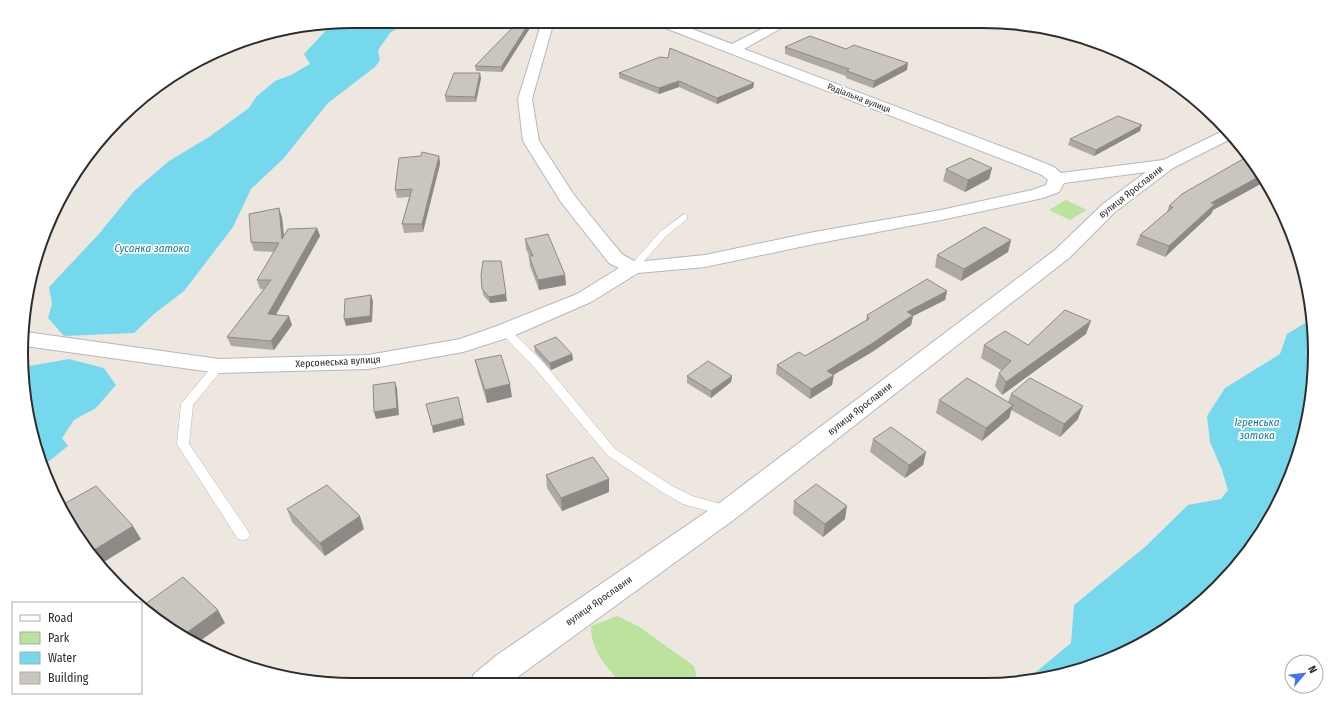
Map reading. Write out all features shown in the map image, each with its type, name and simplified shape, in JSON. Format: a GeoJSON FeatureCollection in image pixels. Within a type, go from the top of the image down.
{"type":"FeatureCollection","features":[{"type":"Feature","properties":{"kind":"street"},"geometry":{"type":"LineString","coordinates":[[546,28],[525,99],[531,141],[567,198],[599,239],[616,259],[633,268],[705,261],[814,238],[941,215],[1037,194],[1053,188],[1057,179],[1167,164]]}},
{"type":"Feature","properties":{"kind":"street","name":"Радіальна вулиця"},"geometry":{"type":"LineString","coordinates":[[677,28],[1026,162],[1048,171],[1057,179]]}},
{"type":"Feature","properties":{"kind":"street"},"geometry":{"type":"LineString","coordinates":[[733,50],[776,28]]}},
{"type":"Feature","properties":{"kind":"street","name":"вулиця Ярославни"},"geometry":{"type":"LineString","coordinates":[[492,678],[508,665],[728,511],[1062,254],[1109,208],[1167,164],[1225,136]]}},
{"type":"Feature","properties":{"kind":"street","name":"Херсонеська вулиця"},"geometry":{"type":"LineString","coordinates":[[29,340],[219,366],[368,362],[463,345],[505,331],[584,298],[633,268]]}},
{"type":"Feature","properties":{"kind":"lane"},"geometry":{"type":"LineString","coordinates":[[633,268],[663,234],[684,217]]}},
{"type":"Feature","properties":{"kind":"lane"},"geometry":{"type":"LineString","coordinates":[[505,331],[538,364],[611,452],[667,489],[688,500],[728,511]]}},
{"type":"Feature","properties":{"kind":"lane"},"geometry":{"type":"LineString","coordinates":[[219,366],[188,404],[183,444],[242,535]]}},
{"type":"Feature","properties":{"kind":"green space"},"geometry":{"type":"Polygon","coordinates":[[[1066,200],[1087,210],[1070,220],[1049,210],[1066,200]]]}},
{"type":"Feature","properties":{"kind":"green space"},"geometry":{"type":"Polygon","coordinates":[[[617,616],[638,626],[694,666],[697,678],[616,678],[602,661],[595,648],[591,626],[617,616]]]}},
{"type":"Feature","properties":{"kind":"water","name":"Сусанка затока"},"geometry":{"type":"Polygon","coordinates":[[[398,28],[391,32],[378,50],[380,60],[375,67],[328,103],[283,159],[251,189],[233,227],[184,291],[154,314],[134,333],[64,336],[48,318],[52,304],[49,287],[98,235],[134,191],[169,161],[209,137],[249,108],[256,97],[275,81],[291,75],[310,64],[304,54],[327,29],[398,28]]]}},
{"type":"Feature","properties":{"kind":"water","name":"Ігренська затока"},"geometry":{"type":"Polygon","coordinates":[[[1306,323],[1308,353],[1302,416],[1291,457],[1274,497],[1253,534],[1241,551],[1213,583],[1181,611],[1146,634],[1087,661],[1034,674],[1071,643],[1074,605],[1145,547],[1188,505],[1221,499],[1228,490],[1222,470],[1210,442],[1207,416],[1225,388],[1280,354],[1287,334],[1306,323]]]}},
{"type":"Feature","properties":{"kind":"water"},"geometry":{"type":"Polygon","coordinates":[[[69,359],[104,368],[116,385],[96,408],[74,420],[62,438],[68,446],[47,463],[34,416],[29,366],[69,359]]]}},
{"type":"Feature","properties":{"kind":"building"},"geometry":{"type":"Polygon","coordinates":[[[512,28],[526,28],[501,67],[475,66],[512,28]]]}},
{"type":"Feature","properties":{"kind":"building"},"geometry":{"type":"Polygon","coordinates":[[[810,36],[846,49],[854,45],[908,63],[874,81],[847,71],[849,69],[785,47],[810,36]]]}},
{"type":"Feature","properties":{"kind":"building"},"geometry":{"type":"Polygon","coordinates":[[[670,48],[754,83],[717,98],[679,81],[659,88],[619,73],[660,57],[668,58],[670,48]]]}},
{"type":"Feature","properties":{"kind":"building"},"geometry":{"type":"Polygon","coordinates":[[[454,73],[480,73],[475,97],[445,96],[454,73]]]}},
{"type":"Feature","properties":{"kind":"building"},"geometry":{"type":"Polygon","coordinates":[[[1118,116],[1142,125],[1096,150],[1070,139],[1118,116]]]}},
{"type":"Feature","properties":{"kind":"building"},"geometry":{"type":"Polygon","coordinates":[[[422,152],[439,156],[422,224],[402,224],[412,189],[395,190],[399,158],[421,156],[422,152]]]}},
{"type":"Feature","properties":{"kind":"building"},"geometry":{"type":"Polygon","coordinates":[[[970,158],[992,168],[968,180],[946,169],[970,158]]]}},
{"type":"Feature","properties":{"kind":"building"},"geometry":{"type":"Polygon","coordinates":[[[1243,159],[1256,178],[1211,203],[1215,204],[1169,246],[1140,235],[1173,207],[1169,206],[1182,194],[1243,159]]]}},
{"type":"Feature","properties":{"kind":"building"},"geometry":{"type":"Polygon","coordinates":[[[279,208],[282,239],[288,229],[317,228],[268,314],[289,316],[271,341],[227,337],[271,280],[257,280],[279,243],[251,242],[249,214],[279,208]]]}},
{"type":"Feature","properties":{"kind":"building"},"geometry":{"type":"Polygon","coordinates":[[[984,227],[1011,240],[964,269],[937,255],[984,227]]]}},
{"type":"Feature","properties":{"kind":"building"},"geometry":{"type":"Polygon","coordinates":[[[548,234],[565,275],[538,280],[529,256],[533,256],[525,239],[548,234]]]}},
{"type":"Feature","properties":{"kind":"building"},"geometry":{"type":"Polygon","coordinates":[[[483,261],[501,261],[506,294],[489,297],[482,289],[481,276],[483,261]]]}},
{"type":"Feature","properties":{"kind":"building"},"geometry":{"type":"Polygon","coordinates":[[[927,279],[947,291],[907,312],[913,315],[873,343],[827,371],[834,375],[811,389],[777,365],[799,352],[805,356],[869,319],[867,315],[927,279]]]}},
{"type":"Feature","properties":{"kind":"building"},"geometry":{"type":"Polygon","coordinates":[[[371,295],[370,316],[344,319],[345,299],[371,295]]]}},
{"type":"Feature","properties":{"kind":"building"},"geometry":{"type":"Polygon","coordinates":[[[1065,310],[1091,321],[1006,382],[999,373],[1011,361],[984,345],[1005,331],[1028,345],[1065,310]]]}},
{"type":"Feature","properties":{"kind":"building"},"geometry":{"type":"Polygon","coordinates":[[[556,337],[572,354],[550,363],[534,346],[556,337]]]}},
{"type":"Feature","properties":{"kind":"building"},"geometry":{"type":"Polygon","coordinates":[[[501,355],[510,384],[485,390],[475,360],[501,355]]]}},
{"type":"Feature","properties":{"kind":"building"},"geometry":{"type":"Polygon","coordinates":[[[708,361],[732,376],[711,391],[687,376],[708,361]]]}},
{"type":"Feature","properties":{"kind":"building"},"geometry":{"type":"Polygon","coordinates":[[[967,378],[1013,405],[986,428],[939,400],[967,378]]]}},
{"type":"Feature","properties":{"kind":"building"},"geometry":{"type":"Polygon","coordinates":[[[1030,378],[1083,406],[1064,424],[1011,394],[1030,378]]]}},
{"type":"Feature","properties":{"kind":"building"},"geometry":{"type":"Polygon","coordinates":[[[395,382],[397,408],[374,412],[373,385],[395,382]]]}},
{"type":"Feature","properties":{"kind":"building"},"geometry":{"type":"Polygon","coordinates":[[[458,397],[463,418],[432,426],[426,404],[458,397]]]}},
{"type":"Feature","properties":{"kind":"building"},"geometry":{"type":"Polygon","coordinates":[[[891,427],[926,452],[909,465],[873,439],[891,427]]]}},
{"type":"Feature","properties":{"kind":"building"},"geometry":{"type":"Polygon","coordinates":[[[593,457],[609,479],[561,498],[546,475],[593,457]]]}},
{"type":"Feature","properties":{"kind":"building"},"geometry":{"type":"Polygon","coordinates":[[[816,484],[847,506],[825,524],[794,501],[816,484]]]}},
{"type":"Feature","properties":{"kind":"building"},"geometry":{"type":"Polygon","coordinates":[[[327,485],[360,516],[320,543],[287,509],[327,485]]]}},
{"type":"Feature","properties":{"kind":"building"},"geometry":{"type":"Polygon","coordinates":[[[96,486],[133,526],[94,550],[65,503],[96,486]]]}},
{"type":"Feature","properties":{"kind":"building"},"geometry":{"type":"Polygon","coordinates":[[[183,577],[218,610],[187,632],[155,611],[146,603],[183,577]]]}}]}
